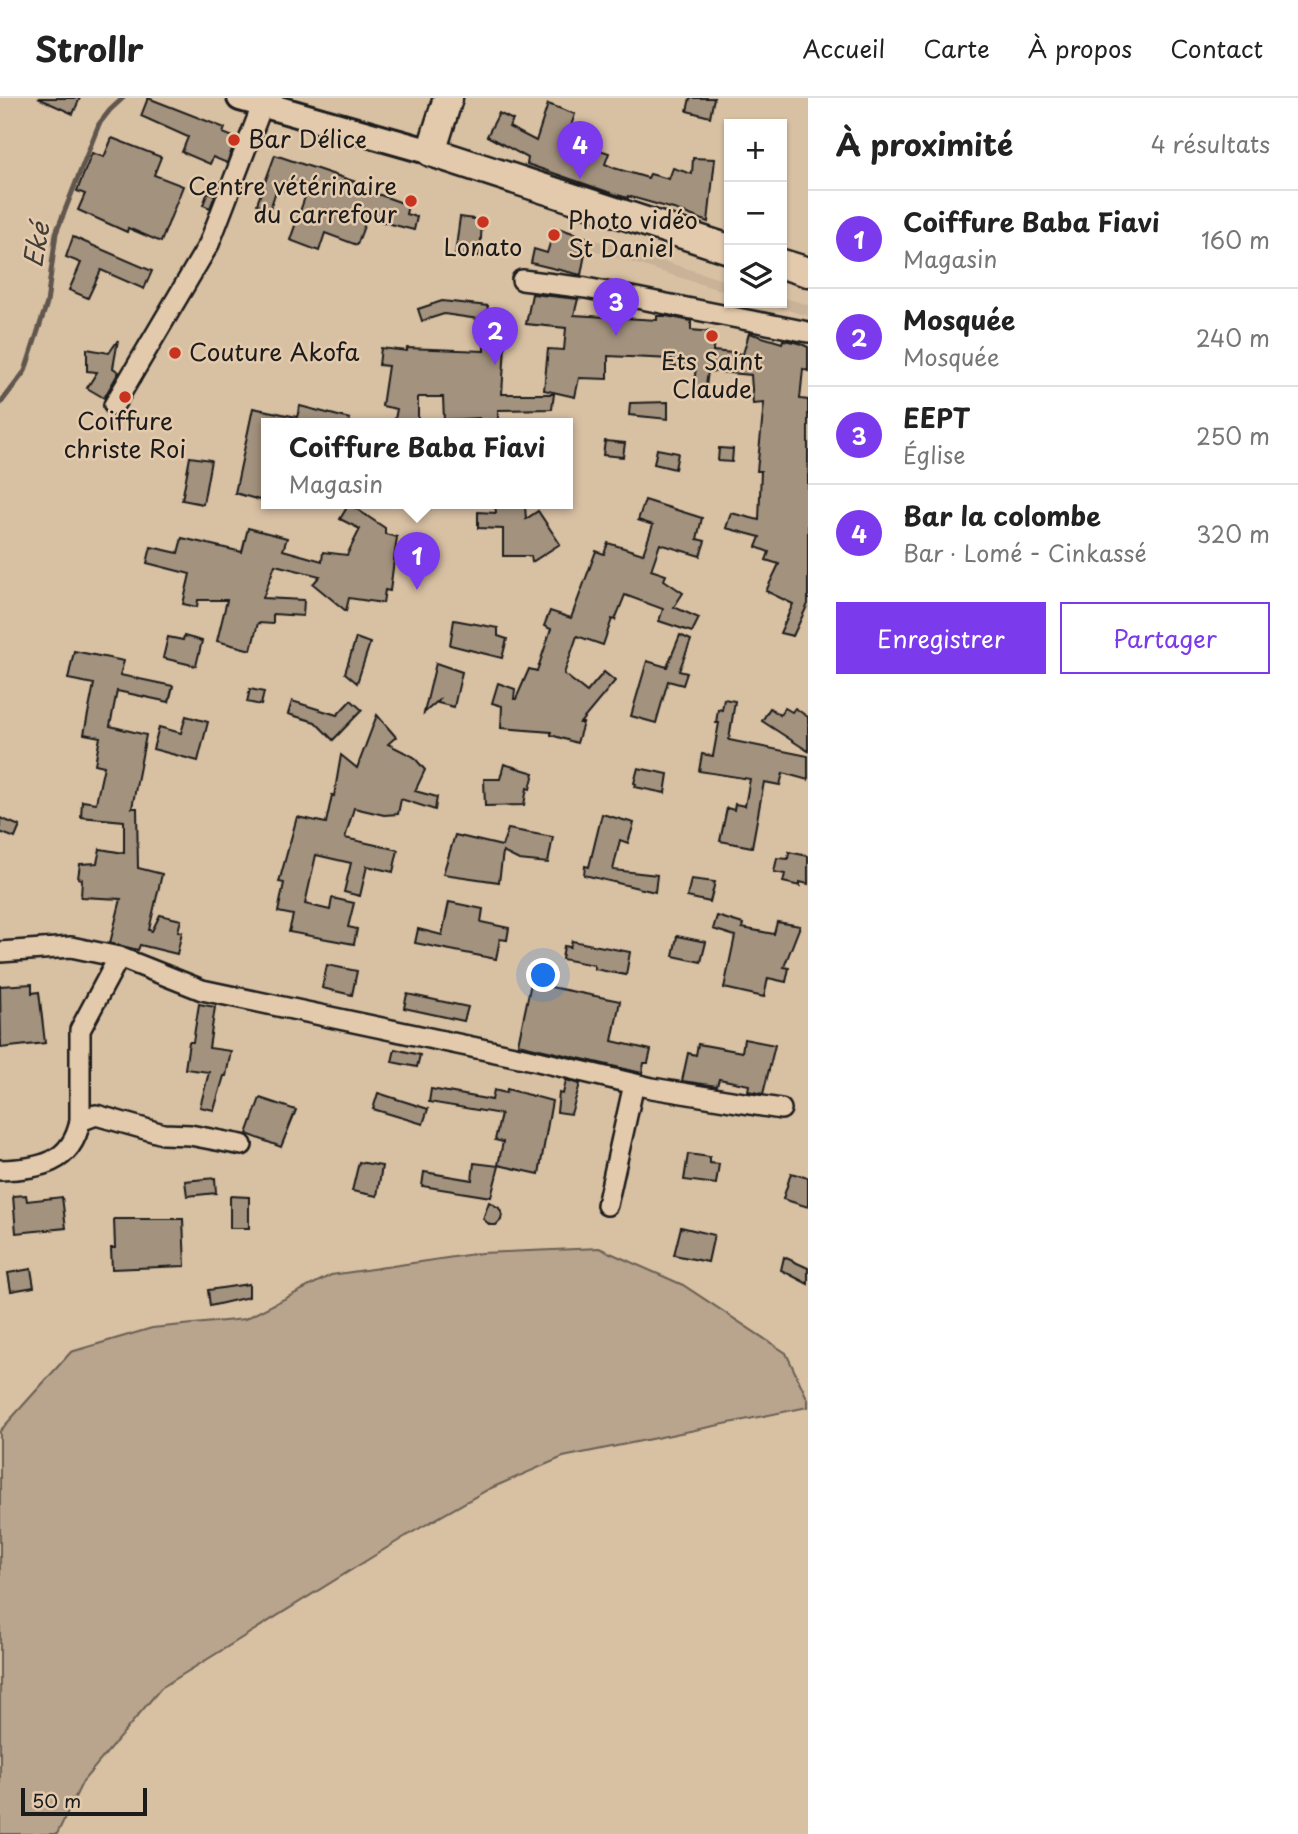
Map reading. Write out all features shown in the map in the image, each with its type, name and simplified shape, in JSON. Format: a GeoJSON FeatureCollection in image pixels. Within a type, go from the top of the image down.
{"type":"FeatureCollection","features":[{"type":"Feature","properties":{"kind":"highway"},"geometry":{"type":"LineString","coordinates":[[448,98],[431,152],[724,246]]}},
{"type":"Feature","properties":{"kind":"highway"},"geometry":{"type":"LineString","coordinates":[[787,266],[808,272]]}},
{"type":"Feature","properties":{"kind":"main road"},"geometry":{"type":"LineString","coordinates":[[251,102],[431,152]]}},
{"type":"Feature","properties":{"kind":"street"},"geometry":{"type":"LineString","coordinates":[[114,405],[209,244],[251,102]]}},
{"type":"Feature","properties":{"kind":"street"},"geometry":{"type":"LineString","coordinates":[[522,280],[600,291],[808,332]]}},
{"type":"Feature","properties":{"kind":"street"},"geometry":{"type":"LineString","coordinates":[[0,952],[71,947],[120,957],[202,990],[634,1084],[780,1108]]}},
{"type":"Feature","properties":{"kind":"street"},"geometry":{"type":"LineString","coordinates":[[0,1170],[50,1164],[70,1146],[78,1134],[79,1030],[120,957]]}},
{"type":"Feature","properties":{"kind":"street"},"geometry":{"type":"LineString","coordinates":[[607,1205],[634,1084]]}},
{"type":"Feature","properties":{"kind":"street"},"geometry":{"type":"LineString","coordinates":[[80,1121],[96,1115],[163,1134],[190,1135],[242,1145]]}},
{"type":"Feature","properties":{"kind":"shaded area"},"geometry":{"type":"Polygon","coordinates":[[[555,227],[724,280],[724,291],[552,237],[555,227]]]}},
{"type":"Feature","properties":{"kind":"shaded area"},"geometry":{"type":"Polygon","coordinates":[[[787,299],[808,305],[808,316],[781,308],[787,308],[787,299]]]}},
{"type":"Feature","properties":{"kind":"shaded area"},"geometry":{"type":"Polygon","coordinates":[[[599,1248],[683,1285],[786,1353],[808,1400],[808,1407],[563,1457],[489,1489],[406,1536],[161,1688],[83,1781],[57,1834],[0,1834],[0,1431],[71,1352],[152,1328],[245,1319],[331,1275],[481,1253],[599,1248]]]}},
{"type":"Feature","properties":{"kind":"building"},"geometry":{"type":"Polygon","coordinates":[[[38,98],[80,98],[73,114],[38,98]]]}},
{"type":"Feature","properties":{"kind":"building"},"geometry":{"type":"Polygon","coordinates":[[[148,98],[225,128],[223,133],[236,138],[227,163],[213,157],[210,164],[182,152],[188,137],[141,116],[148,98]]]}},
{"type":"Feature","properties":{"kind":"building"},"geometry":{"type":"Polygon","coordinates":[[[690,98],[714,98],[710,117],[687,111],[690,98]]]}},
{"type":"Feature","properties":{"kind":"building"},"geometry":{"type":"Polygon","coordinates":[[[548,104],[575,114],[569,132],[576,134],[574,141],[609,153],[605,164],[614,168],[648,178],[650,174],[669,179],[673,168],[692,174],[693,158],[715,159],[708,222],[527,164],[528,158],[487,136],[499,113],[513,120],[509,127],[536,141],[548,104]]]}},
{"type":"Feature","properties":{"kind":"building"},"geometry":{"type":"Polygon","coordinates":[[[112,138],[161,157],[154,175],[183,186],[161,242],[128,228],[127,232],[78,210],[85,194],[77,191],[92,153],[104,157],[112,138]]]}},
{"type":"Feature","properties":{"kind":"building"},"geometry":{"type":"Polygon","coordinates":[[[275,155],[359,183],[358,187],[408,205],[406,214],[417,217],[414,230],[367,218],[357,245],[325,233],[319,251],[290,240],[305,197],[277,188],[270,209],[257,204],[275,155]]]}},
{"type":"Feature","properties":{"kind":"building"},"geometry":{"type":"Polygon","coordinates":[[[208,192],[215,195],[210,208],[203,205],[208,192]]]}},
{"type":"Feature","properties":{"kind":"building"},"geometry":{"type":"Polygon","coordinates":[[[460,217],[482,220],[480,256],[455,255],[460,217]]]}},
{"type":"Feature","properties":{"kind":"building"},"geometry":{"type":"Polygon","coordinates":[[[555,227],[588,238],[581,275],[531,263],[534,249],[547,253],[555,227]]]}},
{"type":"Feature","properties":{"kind":"building"},"geometry":{"type":"Polygon","coordinates":[[[73,237],[152,271],[144,289],[101,270],[88,298],[69,290],[81,263],[66,257],[73,237]]]}},
{"type":"Feature","properties":{"kind":"building"},"geometry":{"type":"Polygon","coordinates":[[[532,294],[578,299],[574,315],[657,320],[657,316],[666,316],[691,321],[691,330],[714,332],[713,351],[743,354],[749,333],[782,343],[783,340],[808,347],[808,371],[803,369],[800,399],[808,400],[808,604],[793,636],[780,633],[793,604],[766,591],[779,564],[766,560],[769,552],[756,547],[760,537],[726,528],[731,513],[759,520],[761,471],[757,471],[764,403],[753,404],[751,375],[708,371],[705,394],[693,392],[696,367],[671,366],[672,359],[608,356],[608,379],[579,378],[575,397],[544,390],[548,349],[564,350],[566,328],[526,324],[532,294]]]}},
{"type":"Feature","properties":{"kind":"building"},"geometry":{"type":"Polygon","coordinates":[[[442,301],[488,306],[486,320],[444,314],[422,321],[418,309],[442,301]]]}},
{"type":"Feature","properties":{"kind":"building"},"geometry":{"type":"Polygon","coordinates":[[[118,340],[113,368],[119,372],[104,398],[87,388],[97,372],[87,371],[87,349],[109,353],[118,340]]]}},
{"type":"Feature","properties":{"kind":"building"},"geometry":{"type":"Polygon","coordinates":[[[484,345],[505,346],[502,394],[554,394],[552,409],[498,410],[498,418],[444,418],[443,397],[418,397],[418,418],[395,418],[397,409],[382,406],[388,366],[379,365],[381,348],[407,351],[407,348],[484,351],[484,345]]]}},
{"type":"Feature","properties":{"kind":"building"},"geometry":{"type":"Polygon","coordinates":[[[668,402],[668,419],[629,415],[630,403],[668,402]]]}},
{"type":"Feature","properties":{"kind":"building"},"geometry":{"type":"Polygon","coordinates":[[[300,406],[346,418],[261,418],[261,500],[235,493],[253,408],[297,417],[300,406]]]}},
{"type":"Feature","properties":{"kind":"building"},"geometry":{"type":"Polygon","coordinates":[[[605,441],[625,443],[623,457],[603,455],[605,441]]]}},
{"type":"Feature","properties":{"kind":"building"},"geometry":{"type":"Polygon","coordinates":[[[719,448],[733,449],[732,462],[718,461],[719,448]]]}},
{"type":"Feature","properties":{"kind":"building"},"geometry":{"type":"Polygon","coordinates":[[[657,449],[678,453],[675,469],[654,464],[657,449]]]}},
{"type":"Feature","properties":{"kind":"building"},"geometry":{"type":"Polygon","coordinates":[[[190,457],[211,460],[203,504],[182,500],[190,457]]]}},
{"type":"Feature","properties":{"kind":"building"},"geometry":{"type":"Polygon","coordinates":[[[645,500],[702,518],[697,539],[705,541],[700,556],[660,544],[651,570],[666,575],[664,580],[683,593],[674,607],[699,618],[692,632],[659,621],[663,609],[625,595],[615,620],[612,619],[603,645],[577,636],[564,674],[587,692],[604,672],[615,681],[580,723],[583,723],[577,743],[551,735],[551,732],[501,728],[502,706],[492,703],[498,683],[515,689],[516,699],[529,669],[537,671],[551,629],[544,626],[550,611],[571,618],[596,551],[604,554],[608,543],[643,554],[653,525],[638,520],[645,500]]]}},
{"type":"Feature","properties":{"kind":"building"},"geometry":{"type":"Polygon","coordinates":[[[346,509],[356,509],[385,528],[385,534],[397,537],[390,591],[385,590],[383,603],[349,598],[346,611],[313,584],[320,576],[275,565],[263,598],[304,600],[303,616],[273,614],[273,624],[258,623],[251,650],[217,641],[227,600],[198,600],[197,607],[183,604],[190,574],[147,563],[151,547],[178,553],[182,538],[242,552],[248,528],[287,538],[283,550],[322,561],[323,552],[347,555],[360,529],[340,519],[346,509]]]}},
{"type":"Feature","properties":{"kind":"building"},"geometry":{"type":"Polygon","coordinates":[[[496,509],[525,509],[526,519],[538,511],[560,544],[532,562],[531,556],[503,556],[503,529],[478,528],[478,512],[496,513],[496,509]]]}},
{"type":"Feature","properties":{"kind":"building"},"geometry":{"type":"Polygon","coordinates":[[[454,620],[498,628],[498,636],[507,639],[502,658],[450,645],[454,620]]]}},
{"type":"Feature","properties":{"kind":"building"},"geometry":{"type":"Polygon","coordinates":[[[680,635],[691,640],[679,671],[687,673],[683,685],[668,681],[656,723],[631,716],[647,661],[667,667],[680,635]]]}},
{"type":"Feature","properties":{"kind":"building"},"geometry":{"type":"Polygon","coordinates":[[[184,636],[202,641],[196,666],[163,658],[168,637],[183,640],[184,636]]]}},
{"type":"Feature","properties":{"kind":"building"},"geometry":{"type":"Polygon","coordinates":[[[356,638],[370,643],[357,683],[345,673],[356,638]]]}},
{"type":"Feature","properties":{"kind":"building"},"geometry":{"type":"Polygon","coordinates":[[[74,651],[124,661],[120,675],[173,686],[169,702],[117,691],[110,726],[146,735],[132,808],[137,808],[138,868],[162,874],[149,930],[152,931],[160,915],[181,920],[178,931],[182,932],[177,954],[140,945],[138,950],[110,943],[121,899],[81,897],[82,879],[78,878],[80,864],[97,863],[100,849],[124,853],[124,821],[81,817],[82,801],[96,803],[104,766],[95,764],[100,737],[84,734],[94,684],[68,679],[74,651]]]}},
{"type":"Feature","properties":{"kind":"building"},"geometry":{"type":"Polygon","coordinates":[[[436,663],[462,672],[454,707],[438,703],[439,700],[424,713],[436,663]]]}},
{"type":"Feature","properties":{"kind":"building"},"geometry":{"type":"Polygon","coordinates":[[[250,689],[264,692],[261,705],[247,702],[250,689]]]}},
{"type":"Feature","properties":{"kind":"building"},"geometry":{"type":"Polygon","coordinates":[[[724,699],[735,701],[729,740],[808,756],[808,780],[783,773],[780,785],[764,782],[752,847],[720,841],[727,808],[734,810],[735,804],[745,806],[750,779],[699,771],[702,754],[713,756],[719,723],[716,723],[718,709],[722,710],[724,699]]]}},
{"type":"Feature","properties":{"kind":"building"},"geometry":{"type":"Polygon","coordinates":[[[351,700],[362,710],[333,740],[315,722],[288,714],[292,701],[337,715],[351,700]]]}},
{"type":"Feature","properties":{"kind":"building"},"geometry":{"type":"Polygon","coordinates":[[[770,708],[780,715],[785,708],[792,712],[795,708],[808,717],[808,751],[762,721],[770,708]]]}},
{"type":"Feature","properties":{"kind":"building"},"geometry":{"type":"Polygon","coordinates":[[[377,715],[396,737],[388,744],[414,757],[425,770],[415,791],[437,797],[435,810],[401,799],[398,814],[384,815],[354,808],[345,838],[398,850],[393,872],[367,866],[360,896],[344,892],[351,863],[316,855],[305,904],[330,910],[332,898],[354,903],[348,927],[357,929],[354,944],[289,932],[293,915],[278,912],[284,883],[279,882],[297,817],[326,823],[341,755],[357,768],[377,715]]]}},
{"type":"Feature","properties":{"kind":"building"},"geometry":{"type":"Polygon","coordinates":[[[186,716],[208,722],[198,761],[153,749],[159,727],[181,733],[186,716]]]}},
{"type":"Feature","properties":{"kind":"building"},"geometry":{"type":"Polygon","coordinates":[[[504,764],[534,773],[530,789],[527,788],[524,805],[485,806],[484,779],[500,779],[504,764]]]}},
{"type":"Feature","properties":{"kind":"building"},"geometry":{"type":"Polygon","coordinates":[[[638,768],[668,774],[665,793],[635,787],[638,768]]]}},
{"type":"Feature","properties":{"kind":"building"},"geometry":{"type":"Polygon","coordinates":[[[602,814],[634,823],[628,843],[620,840],[613,870],[657,875],[655,892],[584,875],[585,866],[589,867],[602,814]]]}},
{"type":"Feature","properties":{"kind":"building"},"geometry":{"type":"Polygon","coordinates":[[[0,818],[20,826],[15,838],[0,832],[0,818]]]}},
{"type":"Feature","properties":{"kind":"building"},"geometry":{"type":"Polygon","coordinates":[[[508,829],[553,837],[548,863],[519,860],[503,852],[499,882],[443,874],[455,835],[502,846],[508,829]]]}},
{"type":"Feature","properties":{"kind":"building"},"geometry":{"type":"Polygon","coordinates":[[[789,852],[808,856],[808,884],[800,882],[800,886],[783,882],[785,874],[774,872],[777,858],[788,859],[789,852]]]}},
{"type":"Feature","properties":{"kind":"building"},"geometry":{"type":"Polygon","coordinates":[[[691,879],[715,882],[710,902],[687,897],[691,879]]]}},
{"type":"Feature","properties":{"kind":"building"},"geometry":{"type":"Polygon","coordinates":[[[449,902],[483,909],[481,922],[509,928],[507,940],[500,939],[496,959],[415,943],[418,929],[442,935],[449,902]]]}},
{"type":"Feature","properties":{"kind":"building"},"geometry":{"type":"Polygon","coordinates":[[[717,916],[743,924],[742,928],[774,934],[777,922],[800,926],[784,967],[789,968],[786,982],[768,978],[764,997],[724,988],[735,936],[713,929],[717,916]]]}},
{"type":"Feature","properties":{"kind":"building"},"geometry":{"type":"Polygon","coordinates":[[[677,936],[706,942],[701,962],[673,956],[677,936]]]}},
{"type":"Feature","properties":{"kind":"building"},"geometry":{"type":"Polygon","coordinates":[[[572,941],[630,952],[626,975],[562,959],[564,946],[570,947],[572,941]]]}},
{"type":"Feature","properties":{"kind":"building"},"geometry":{"type":"Polygon","coordinates":[[[327,965],[357,971],[352,995],[322,988],[327,965]]]}},
{"type":"Feature","properties":{"kind":"building"},"geometry":{"type":"Polygon","coordinates":[[[531,983],[620,1001],[612,1041],[651,1050],[642,1073],[518,1044],[531,983]]]}},
{"type":"Feature","properties":{"kind":"building"},"geometry":{"type":"Polygon","coordinates":[[[32,984],[32,993],[39,992],[45,1043],[1,1048],[0,986],[32,984]]]}},
{"type":"Feature","properties":{"kind":"building"},"geometry":{"type":"Polygon","coordinates":[[[407,994],[468,1007],[464,1021],[404,1008],[407,994]]]}},
{"type":"Feature","properties":{"kind":"building"},"geometry":{"type":"Polygon","coordinates":[[[199,1004],[215,1007],[209,1048],[231,1051],[226,1076],[214,1110],[200,1107],[209,1072],[185,1069],[189,1042],[193,1042],[199,1004]]]}},
{"type":"Feature","properties":{"kind":"building"},"geometry":{"type":"Polygon","coordinates":[[[744,1039],[775,1045],[763,1094],[748,1091],[749,1085],[719,1079],[717,1086],[682,1081],[688,1053],[696,1055],[698,1044],[742,1052],[744,1039]]]}},
{"type":"Feature","properties":{"kind":"building"},"geometry":{"type":"Polygon","coordinates":[[[395,1049],[420,1055],[417,1067],[392,1062],[395,1049]]]}},
{"type":"Feature","properties":{"kind":"building"},"geometry":{"type":"Polygon","coordinates":[[[566,1080],[580,1084],[571,1114],[557,1112],[559,1093],[563,1094],[566,1080]]]}},
{"type":"Feature","properties":{"kind":"building"},"geometry":{"type":"Polygon","coordinates":[[[431,1089],[492,1100],[494,1090],[506,1093],[507,1089],[552,1101],[539,1174],[498,1165],[503,1142],[495,1140],[501,1114],[429,1102],[431,1089]]]}},
{"type":"Feature","properties":{"kind":"building"},"geometry":{"type":"Polygon","coordinates":[[[378,1093],[428,1109],[423,1124],[373,1109],[378,1093]]]}},
{"type":"Feature","properties":{"kind":"building"},"geometry":{"type":"Polygon","coordinates":[[[260,1098],[296,1110],[281,1147],[247,1134],[260,1098]]]}},
{"type":"Feature","properties":{"kind":"building"},"geometry":{"type":"Polygon","coordinates":[[[688,1154],[710,1157],[710,1163],[719,1164],[716,1184],[684,1180],[688,1154]]]}},
{"type":"Feature","properties":{"kind":"building"},"geometry":{"type":"Polygon","coordinates":[[[359,1162],[382,1166],[377,1196],[352,1191],[359,1162]]]}},
{"type":"Feature","properties":{"kind":"building"},"geometry":{"type":"Polygon","coordinates":[[[474,1163],[499,1166],[491,1197],[422,1186],[424,1172],[472,1180],[474,1163]]]}},
{"type":"Feature","properties":{"kind":"building"},"geometry":{"type":"Polygon","coordinates":[[[791,1173],[808,1178],[808,1207],[783,1199],[791,1173]]]}},
{"type":"Feature","properties":{"kind":"building"},"geometry":{"type":"Polygon","coordinates":[[[215,1178],[216,1193],[187,1196],[185,1181],[215,1178]]]}},
{"type":"Feature","properties":{"kind":"building"},"geometry":{"type":"Polygon","coordinates":[[[26,1195],[27,1201],[62,1197],[66,1228],[16,1233],[13,1196],[26,1195]]]}},
{"type":"Feature","properties":{"kind":"building"},"geometry":{"type":"Polygon","coordinates":[[[230,1196],[249,1197],[249,1228],[230,1228],[230,1196]]]}},
{"type":"Feature","properties":{"kind":"building"},"geometry":{"type":"Polygon","coordinates":[[[489,1202],[499,1208],[502,1214],[496,1225],[490,1225],[483,1219],[489,1202]]]}},
{"type":"Feature","properties":{"kind":"building"},"geometry":{"type":"Polygon","coordinates":[[[114,1219],[183,1219],[185,1266],[112,1269],[111,1248],[115,1248],[114,1219]]]}},
{"type":"Feature","properties":{"kind":"building"},"geometry":{"type":"Polygon","coordinates":[[[681,1227],[714,1235],[708,1262],[674,1255],[681,1227]]]}},
{"type":"Feature","properties":{"kind":"building"},"geometry":{"type":"Polygon","coordinates":[[[784,1257],[808,1268],[808,1284],[781,1270],[784,1257]]]}},
{"type":"Feature","properties":{"kind":"building"},"geometry":{"type":"Polygon","coordinates":[[[31,1269],[34,1287],[11,1291],[8,1273],[31,1269]]]}},
{"type":"Feature","properties":{"kind":"building"},"geometry":{"type":"Polygon","coordinates":[[[249,1284],[249,1297],[210,1306],[208,1290],[249,1284]]]}},
{"type":"Feature","properties":{"kind":"waterway","name":"Eké"},"geometry":{"type":"LineString","coordinates":[[0,404],[25,371],[47,303],[56,233],[99,124],[123,98]]}},
{"type":"Feature","properties":{"kind":"place","name":"Bar Délice"},"geometry":{"type":"Point","coordinates":[234,140]}},
{"type":"Feature","properties":{"kind":"place","name":"Bar la colombe"},"geometry":{"type":"Point","coordinates":[580,179]}},
{"type":"Feature","properties":{"kind":"place","name":"Centre vétérinaire du carrefour"},"geometry":{"type":"Point","coordinates":[411,201]}},
{"type":"Feature","properties":{"kind":"place","name":"Lonato"},"geometry":{"type":"Point","coordinates":[483,222]}},
{"type":"Feature","properties":{"kind":"place","name":"Photo vidéo St Daniel"},"geometry":{"type":"Point","coordinates":[554,235]}},
{"type":"Feature","properties":{"kind":"place","name":"EEPT"},"geometry":{"type":"Point","coordinates":[616,336]}},
{"type":"Feature","properties":{"kind":"place","name":"Ets Saint Claude"},"geometry":{"type":"Point","coordinates":[712,336]}},
{"type":"Feature","properties":{"kind":"place","name":"Couture Akofa"},"geometry":{"type":"Point","coordinates":[175,353]}},
{"type":"Feature","properties":{"kind":"place","name":"Mosquée"},"geometry":{"type":"Point","coordinates":[495,365]}},
{"type":"Feature","properties":{"kind":"place","name":"Coiffure christe Roi"},"geometry":{"type":"Point","coordinates":[125,397]}},
{"type":"Feature","properties":{"kind":"place","name":"Coiffure Baba Fiavi"},"geometry":{"type":"Point","coordinates":[417,590]}}]}
